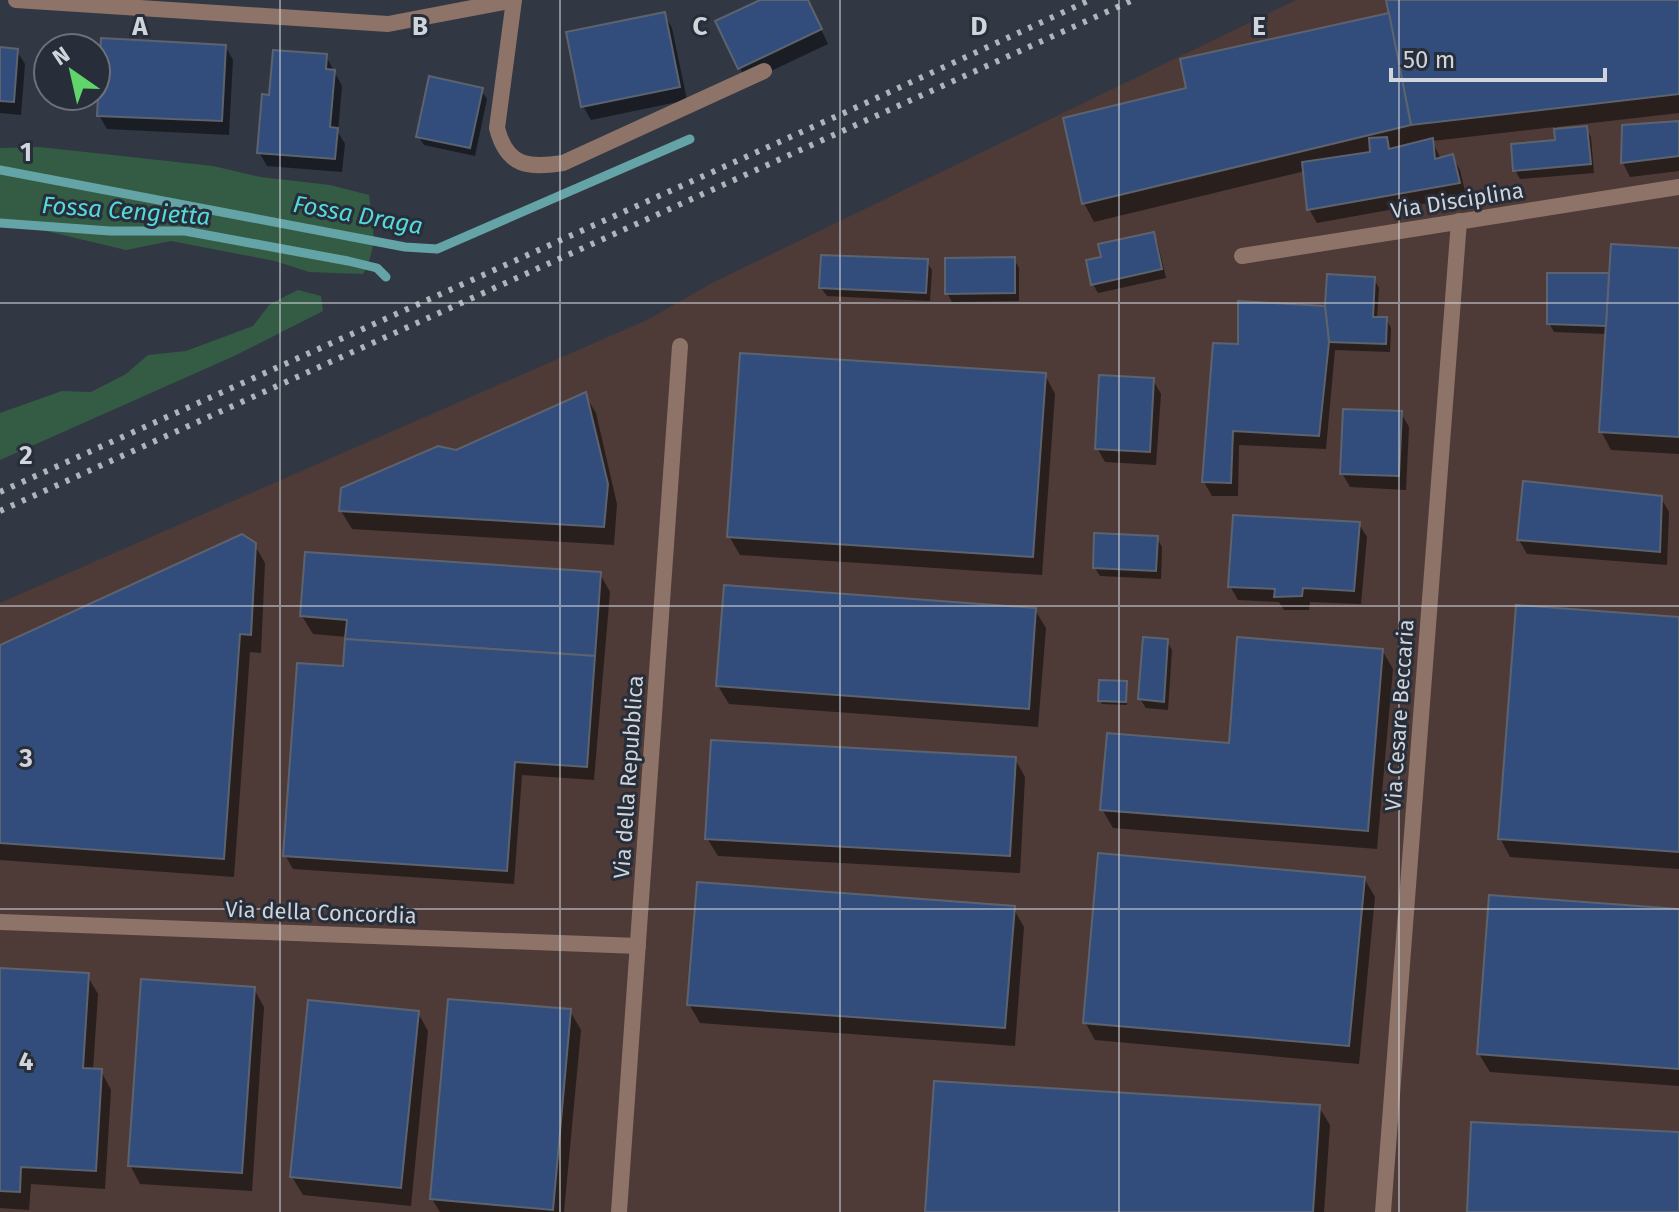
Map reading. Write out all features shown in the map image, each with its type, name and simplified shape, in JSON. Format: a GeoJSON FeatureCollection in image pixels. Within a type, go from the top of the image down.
{"type":"FeatureCollection","features":[{"type":"Feature","properties":{"kind":"street"},"geometry":{"type":"LineString","coordinates":[[16,0],[210,6],[388,24],[514,0],[497,128],[501,142],[517,162],[538,167],[563,163],[764,71]]}},
{"type":"Feature","properties":{"kind":"street","name":"Via Disciplina"},"geometry":{"type":"LineString","coordinates":[[1242,256],[1679,187]]}},
{"type":"Feature","properties":{"kind":"street","name":"Via Cesare Beccaria"},"geometry":{"type":"LineString","coordinates":[[1383,1212],[1459,221]]}},
{"type":"Feature","properties":{"kind":"street","name":"Via della Repubblica"},"geometry":{"type":"LineString","coordinates":[[619,1212],[680,346]]}},
{"type":"Feature","properties":{"kind":"street","name":"Via della Concordia"},"geometry":{"type":"LineString","coordinates":[[1,920],[638,946]]}},
{"type":"Feature","properties":{"kind":"shaded area"},"geometry":{"type":"Polygon","coordinates":[[[1296,0],[1679,0],[1679,1212],[0,1212],[0,603],[649,319],[714,282],[1296,0]]]}},
{"type":"Feature","properties":{"kind":"green space"},"geometry":{"type":"Polygon","coordinates":[[[39,147],[213,166],[260,177],[330,185],[369,195],[374,235],[368,263],[363,274],[309,272],[275,261],[171,241],[126,250],[0,220],[0,148],[39,147]]]}},
{"type":"Feature","properties":{"kind":"green space"},"geometry":{"type":"Polygon","coordinates":[[[298,290],[321,296],[323,311],[234,356],[0,460],[0,413],[62,391],[91,392],[126,374],[148,355],[186,351],[253,326],[270,304],[298,290]]]}},
{"type":"Feature","properties":{"kind":"building"},"geometry":{"type":"Polygon","coordinates":[[[760,0],[808,0],[822,29],[738,69],[715,21],[760,0]]]}},
{"type":"Feature","properties":{"kind":"building"},"geometry":{"type":"Polygon","coordinates":[[[1386,0],[1679,0],[1679,94],[1411,125],[1386,0]]]}},
{"type":"Feature","properties":{"kind":"building"},"geometry":{"type":"Polygon","coordinates":[[[665,12],[680,87],[581,107],[566,32],[665,12]]]}},
{"type":"Feature","properties":{"kind":"building"},"geometry":{"type":"Polygon","coordinates":[[[1389,13],[1411,125],[1082,204],[1063,118],[1186,88],[1180,59],[1389,13]]]}},
{"type":"Feature","properties":{"kind":"building"},"geometry":{"type":"Polygon","coordinates":[[[112,39],[226,45],[222,121],[97,116],[97,112],[112,112],[112,39]]]}},
{"type":"Feature","properties":{"kind":"building"},"geometry":{"type":"Polygon","coordinates":[[[0,47],[18,49],[14,102],[0,101],[0,47]]]}},
{"type":"Feature","properties":{"kind":"building"},"geometry":{"type":"Polygon","coordinates":[[[273,50],[327,54],[326,69],[335,70],[330,127],[338,128],[335,159],[257,153],[262,94],[269,95],[273,50]]]}},
{"type":"Feature","properties":{"kind":"building"},"geometry":{"type":"Polygon","coordinates":[[[429,76],[483,88],[470,148],[416,137],[429,76]]]}},
{"type":"Feature","properties":{"kind":"building"},"geometry":{"type":"Polygon","coordinates":[[[1679,121],[1679,156],[1621,163],[1622,125],[1679,121]]]}},
{"type":"Feature","properties":{"kind":"building"},"geometry":{"type":"Polygon","coordinates":[[[1587,126],[1591,164],[1513,171],[1511,144],[1555,140],[1554,129],[1587,126]]]}},
{"type":"Feature","properties":{"kind":"building"},"geometry":{"type":"Polygon","coordinates":[[[1387,137],[1389,149],[1433,138],[1435,159],[1453,154],[1460,183],[1307,210],[1302,162],[1370,152],[1369,138],[1387,137]]]}},
{"type":"Feature","properties":{"kind":"building"},"geometry":{"type":"Polygon","coordinates":[[[1154,232],[1162,269],[1091,285],[1086,260],[1101,257],[1098,244],[1154,232]]]}},
{"type":"Feature","properties":{"kind":"building"},"geometry":{"type":"Polygon","coordinates":[[[1611,244],[1679,248],[1679,437],[1599,432],[1611,244]]]}},
{"type":"Feature","properties":{"kind":"building"},"geometry":{"type":"Polygon","coordinates":[[[821,255],[928,259],[926,293],[819,288],[821,255]]]}},
{"type":"Feature","properties":{"kind":"building"},"geometry":{"type":"Polygon","coordinates":[[[1015,257],[1015,293],[945,294],[945,258],[1015,257]]]}},
{"type":"Feature","properties":{"kind":"building"},"geometry":{"type":"Polygon","coordinates":[[[1547,273],[1609,273],[1606,326],[1547,324],[1547,273]]]}},
{"type":"Feature","properties":{"kind":"building"},"geometry":{"type":"Polygon","coordinates":[[[1327,274],[1375,277],[1373,317],[1387,317],[1386,344],[1329,342],[1325,306],[1327,274]]]}},
{"type":"Feature","properties":{"kind":"building"},"geometry":{"type":"Polygon","coordinates":[[[1238,301],[1325,306],[1329,342],[1319,436],[1233,431],[1231,483],[1202,482],[1213,343],[1238,344],[1238,301]]]}},
{"type":"Feature","properties":{"kind":"building"},"geometry":{"type":"Polygon","coordinates":[[[740,353],[1046,373],[1033,557],[727,537],[740,353]]]}},
{"type":"Feature","properties":{"kind":"building"},"geometry":{"type":"Polygon","coordinates":[[[1099,375],[1154,378],[1150,452],[1095,449],[1099,375]]]}},
{"type":"Feature","properties":{"kind":"building"},"geometry":{"type":"Polygon","coordinates":[[[586,392],[608,484],[604,527],[339,511],[341,488],[438,446],[456,450],[586,392]]]}},
{"type":"Feature","properties":{"kind":"building"},"geometry":{"type":"Polygon","coordinates":[[[1343,409],[1402,411],[1399,476],[1340,474],[1343,409]]]}},
{"type":"Feature","properties":{"kind":"building"},"geometry":{"type":"Polygon","coordinates":[[[1523,481],[1662,496],[1660,552],[1517,540],[1523,481]]]}},
{"type":"Feature","properties":{"kind":"building"},"geometry":{"type":"Polygon","coordinates":[[[1233,515],[1360,522],[1354,591],[1303,588],[1302,596],[1274,597],[1275,589],[1228,587],[1233,515]]]}},
{"type":"Feature","properties":{"kind":"building"},"geometry":{"type":"Polygon","coordinates":[[[1094,533],[1158,536],[1156,571],[1093,568],[1094,533]]]}},
{"type":"Feature","properties":{"kind":"building"},"geometry":{"type":"Polygon","coordinates":[[[242,534],[256,543],[251,635],[240,634],[224,859],[0,843],[0,645],[242,534]]]}},
{"type":"Feature","properties":{"kind":"building"},"geometry":{"type":"Polygon","coordinates":[[[305,552],[601,572],[595,656],[345,639],[347,620],[300,616],[305,552]]]}},
{"type":"Feature","properties":{"kind":"building"},"geometry":{"type":"Polygon","coordinates":[[[724,585],[1036,608],[1029,709],[716,686],[724,585]]]}},
{"type":"Feature","properties":{"kind":"building"},"geometry":{"type":"Polygon","coordinates":[[[1516,605],[1679,617],[1679,852],[1498,839],[1516,605]]]}},
{"type":"Feature","properties":{"kind":"building"},"geometry":{"type":"Polygon","coordinates":[[[1143,637],[1168,639],[1164,702],[1138,699],[1143,637]]]}},
{"type":"Feature","properties":{"kind":"building"},"geometry":{"type":"Polygon","coordinates":[[[1237,637],[1383,649],[1368,831],[1100,810],[1107,733],[1229,743],[1237,637]]]}},
{"type":"Feature","properties":{"kind":"building"},"geometry":{"type":"Polygon","coordinates":[[[345,639],[595,656],[587,767],[515,762],[507,871],[283,856],[297,663],[343,666],[345,639]]]}},
{"type":"Feature","properties":{"kind":"building"},"geometry":{"type":"Polygon","coordinates":[[[1099,680],[1127,681],[1126,702],[1098,701],[1099,680]]]}},
{"type":"Feature","properties":{"kind":"building"},"geometry":{"type":"Polygon","coordinates":[[[711,740],[1016,757],[1010,856],[705,839],[711,740]]]}},
{"type":"Feature","properties":{"kind":"building"},"geometry":{"type":"Polygon","coordinates":[[[1098,853],[1365,877],[1349,1046],[1083,1023],[1098,853]]]}},
{"type":"Feature","properties":{"kind":"building"},"geometry":{"type":"Polygon","coordinates":[[[697,882],[1015,906],[1005,1028],[687,1005],[697,882]]]}},
{"type":"Feature","properties":{"kind":"building"},"geometry":{"type":"Polygon","coordinates":[[[1489,895],[1679,909],[1679,1069],[1477,1054],[1489,895]]]}},
{"type":"Feature","properties":{"kind":"building"},"geometry":{"type":"Polygon","coordinates":[[[0,968],[89,973],[83,1068],[102,1069],[96,1171],[21,1167],[20,1192],[0,1191],[0,968]]]}},
{"type":"Feature","properties":{"kind":"building"},"geometry":{"type":"Polygon","coordinates":[[[141,979],[255,987],[242,1173],[128,1166],[141,979]]]}},
{"type":"Feature","properties":{"kind":"building"},"geometry":{"type":"Polygon","coordinates":[[[448,999],[571,1009],[553,1210],[430,1199],[448,999]]]}},
{"type":"Feature","properties":{"kind":"building"},"geometry":{"type":"Polygon","coordinates":[[[308,1000],[419,1011],[401,1188],[290,1177],[308,1000]]]}},
{"type":"Feature","properties":{"kind":"building"},"geometry":{"type":"Polygon","coordinates":[[[934,1081],[1320,1105],[1313,1212],[925,1212],[934,1081]]]}},
{"type":"Feature","properties":{"kind":"building"},"geometry":{"type":"Polygon","coordinates":[[[1471,1122],[1679,1132],[1679,1212],[1467,1212],[1471,1122]]]}},
{"type":"Feature","properties":{"kind":"waterway","name":"Fossa Draga"},"geometry":{"type":"LineString","coordinates":[[0,170],[405,247],[437,249],[690,139]]}},
{"type":"Feature","properties":{"kind":"waterway","name":"Fossa Cengietta"},"geometry":{"type":"LineString","coordinates":[[0,223],[110,231],[185,231],[348,261],[377,268],[386,277]]}},
{"type":"Feature","properties":{"kind":"railway"},"geometry":{"type":"LineString","coordinates":[[0,492],[1090,0]]}},
{"type":"Feature","properties":{"kind":"railway"},"geometry":{"type":"LineString","coordinates":[[0,511],[1133,0]]}}]}
